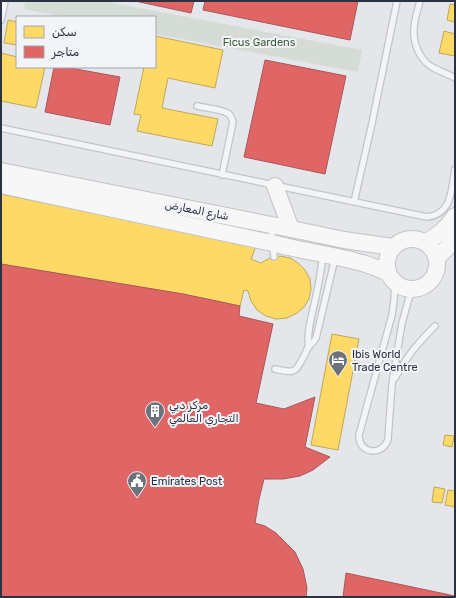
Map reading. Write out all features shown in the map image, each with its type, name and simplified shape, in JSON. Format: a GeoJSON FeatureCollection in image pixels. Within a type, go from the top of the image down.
{"type":"FeatureCollection","features":[{"type":"Feature","properties":{"kind":"street","name":"شارع المعارض"},"geometry":{"type":"LineString","coordinates":[[1,171],[344,240],[393,247]]}},
{"type":"Feature","properties":{"kind":"street","name":"شارع المعارض"},"geometry":{"type":"LineString","coordinates":[[1,185],[216,234],[273,250],[308,251],[330,255],[366,264],[391,278]]}},
{"type":"Feature","properties":{"kind":"street"},"geometry":{"type":"LineString","coordinates":[[275,186],[291,229]]}},
{"type":"Feature","properties":{"kind":"street"},"geometry":{"type":"LineString","coordinates":[[426,242],[442,232],[455,216]]}},
{"type":"Feature","properties":{"kind":"street"},"geometry":{"type":"LineString","coordinates":[[412,238],[426,242],[433,249],[437,258],[438,265],[433,279],[421,288],[414,290],[400,287],[391,278],[386,264],[388,255],[393,247],[405,239],[412,238]]}},
{"type":"Feature","properties":{"kind":"street"},"geometry":{"type":"LineString","coordinates":[[437,258],[455,238]]}},
{"type":"Feature","properties":{"kind":"lane"},"geometry":{"type":"LineString","coordinates":[[1,20],[5,1]]}},
{"type":"Feature","properties":{"kind":"lane"},"geometry":{"type":"LineString","coordinates":[[354,202],[397,1]]}},
{"type":"Feature","properties":{"kind":"lane"},"geometry":{"type":"LineString","coordinates":[[420,1],[414,28],[416,47],[426,63],[433,68],[455,78]]}},
{"type":"Feature","properties":{"kind":"lane"},"geometry":{"type":"LineString","coordinates":[[197,106],[224,111],[230,115],[232,119],[233,122],[222,175]]}},
{"type":"Feature","properties":{"kind":"lane"},"geometry":{"type":"LineString","coordinates":[[1,128],[421,216],[432,216],[442,211],[449,202],[455,168]]}},
{"type":"Feature","properties":{"kind":"lane"},"geometry":{"type":"LineString","coordinates":[[271,225],[273,250]]}},
{"type":"Feature","properties":{"kind":"lane"},"geometry":{"type":"LineString","coordinates":[[309,347],[308,335],[318,290],[330,255]]}},
{"type":"Feature","properties":{"kind":"lane"},"geometry":{"type":"LineString","coordinates":[[275,369],[289,372],[295,370],[300,365],[309,347],[316,338],[330,255]]}},
{"type":"Feature","properties":{"kind":"lane"},"geometry":{"type":"LineString","coordinates":[[391,278],[394,300],[392,315],[359,435],[361,444],[368,450],[381,450],[387,443],[392,384],[402,323],[409,298],[414,290]]}},
{"type":"Feature","properties":{"kind":"lane"},"geometry":{"type":"LineString","coordinates":[[392,384],[413,349],[435,326]]}},
{"type":"Feature","properties":{"kind":"green space","name":"Ficus Gardens"},"geometry":{"type":"Polygon","coordinates":[[[25,1],[102,1],[362,50],[358,72],[156,34],[156,16],[61,16],[24,9],[25,1]]]}},
{"type":"Feature","properties":{"kind":"building: سكن"},"geometry":{"type":"Polygon","coordinates":[[[450,4],[455,5],[455,22],[447,20],[450,4]]]}},
{"type":"Feature","properties":{"kind":"building: سكن"},"geometry":{"type":"Polygon","coordinates":[[[8,20],[16,22],[16,45],[4,43],[8,20]]]}},
{"type":"Feature","properties":{"kind":"building: سكن"},"geometry":{"type":"Polygon","coordinates":[[[444,31],[455,34],[455,56],[439,53],[444,31]]]}},
{"type":"Feature","properties":{"kind":"building: سكن"},"geometry":{"type":"Polygon","coordinates":[[[156,36],[223,50],[215,88],[168,78],[162,108],[218,119],[212,146],[137,131],[141,115],[134,114],[144,68],[156,68],[156,36]]]}},
{"type":"Feature","properties":{"kind":"building: سكن"},"geometry":{"type":"Polygon","coordinates":[[[1,53],[16,57],[16,68],[45,68],[36,108],[1,101],[1,53]]]}},
{"type":"Feature","properties":{"kind":"building: سكن"},"geometry":{"type":"Polygon","coordinates":[[[1,194],[256,246],[251,259],[261,263],[270,258],[280,256],[290,258],[305,270],[310,279],[311,289],[309,299],[304,307],[297,313],[287,318],[276,319],[266,316],[257,310],[251,301],[248,291],[244,290],[240,306],[183,294],[1,264],[1,194]]]}},
{"type":"Feature","properties":{"kind":"building: سكن","name":"Ibis World Trade Centre"},"geometry":{"type":"Polygon","coordinates":[[[332,334],[359,339],[338,450],[311,445],[332,334]]]}},
{"type":"Feature","properties":{"kind":"building: سكن"},"geometry":{"type":"Polygon","coordinates":[[[445,435],[454,436],[452,447],[443,445],[445,435]]]}},
{"type":"Feature","properties":{"kind":"building: سكن"},"geometry":{"type":"Polygon","coordinates":[[[434,487],[445,489],[442,503],[432,502],[434,487]]]}},
{"type":"Feature","properties":{"kind":"building: سكن"},"geometry":{"type":"Polygon","coordinates":[[[448,490],[455,491],[455,507],[445,505],[448,490]]]}},
{"type":"Feature","properties":{"kind":"building: متاجر"},"geometry":{"type":"Polygon","coordinates":[[[135,1],[194,1],[191,13],[135,1]]]}},
{"type":"Feature","properties":{"kind":"building: متاجر"},"geometry":{"type":"Polygon","coordinates":[[[205,1],[358,1],[350,40],[203,10],[205,1]]]}},
{"type":"Feature","properties":{"kind":"building: متاجر"},"geometry":{"type":"Polygon","coordinates":[[[265,60],[346,76],[325,174],[244,157],[265,60]]]}},
{"type":"Feature","properties":{"kind":"building: متاجر"},"geometry":{"type":"Polygon","coordinates":[[[54,68],[70,68],[120,77],[110,125],[45,112],[54,68]]]}},
{"type":"Feature","properties":{"kind":"building: متاجر","name":"مركز دبي التجاري العالمي"},"geometry":{"type":"Polygon","coordinates":[[[1,264],[183,294],[240,306],[239,316],[273,324],[256,403],[284,409],[315,397],[305,447],[330,457],[313,470],[300,476],[283,479],[264,479],[255,523],[265,526],[276,533],[295,552],[303,569],[307,588],[306,597],[1,597],[1,264]]]}},
{"type":"Feature","properties":{"kind":"building: متاجر"},"geometry":{"type":"Polygon","coordinates":[[[346,573],[455,596],[455,597],[343,597],[346,573]]]}},
{"type":"Feature","properties":{"kind":"place","name":"Ibis World Trade Centre"},"geometry":{"type":"Point","coordinates":[338,377]}},
{"type":"Feature","properties":{"kind":"place","name":"مركز دبي التجاري العالمي"},"geometry":{"type":"Point","coordinates":[155,428]}},
{"type":"Feature","properties":{"kind":"place","name":"Emirates Post"},"geometry":{"type":"Point","coordinates":[137,498]}}]}
